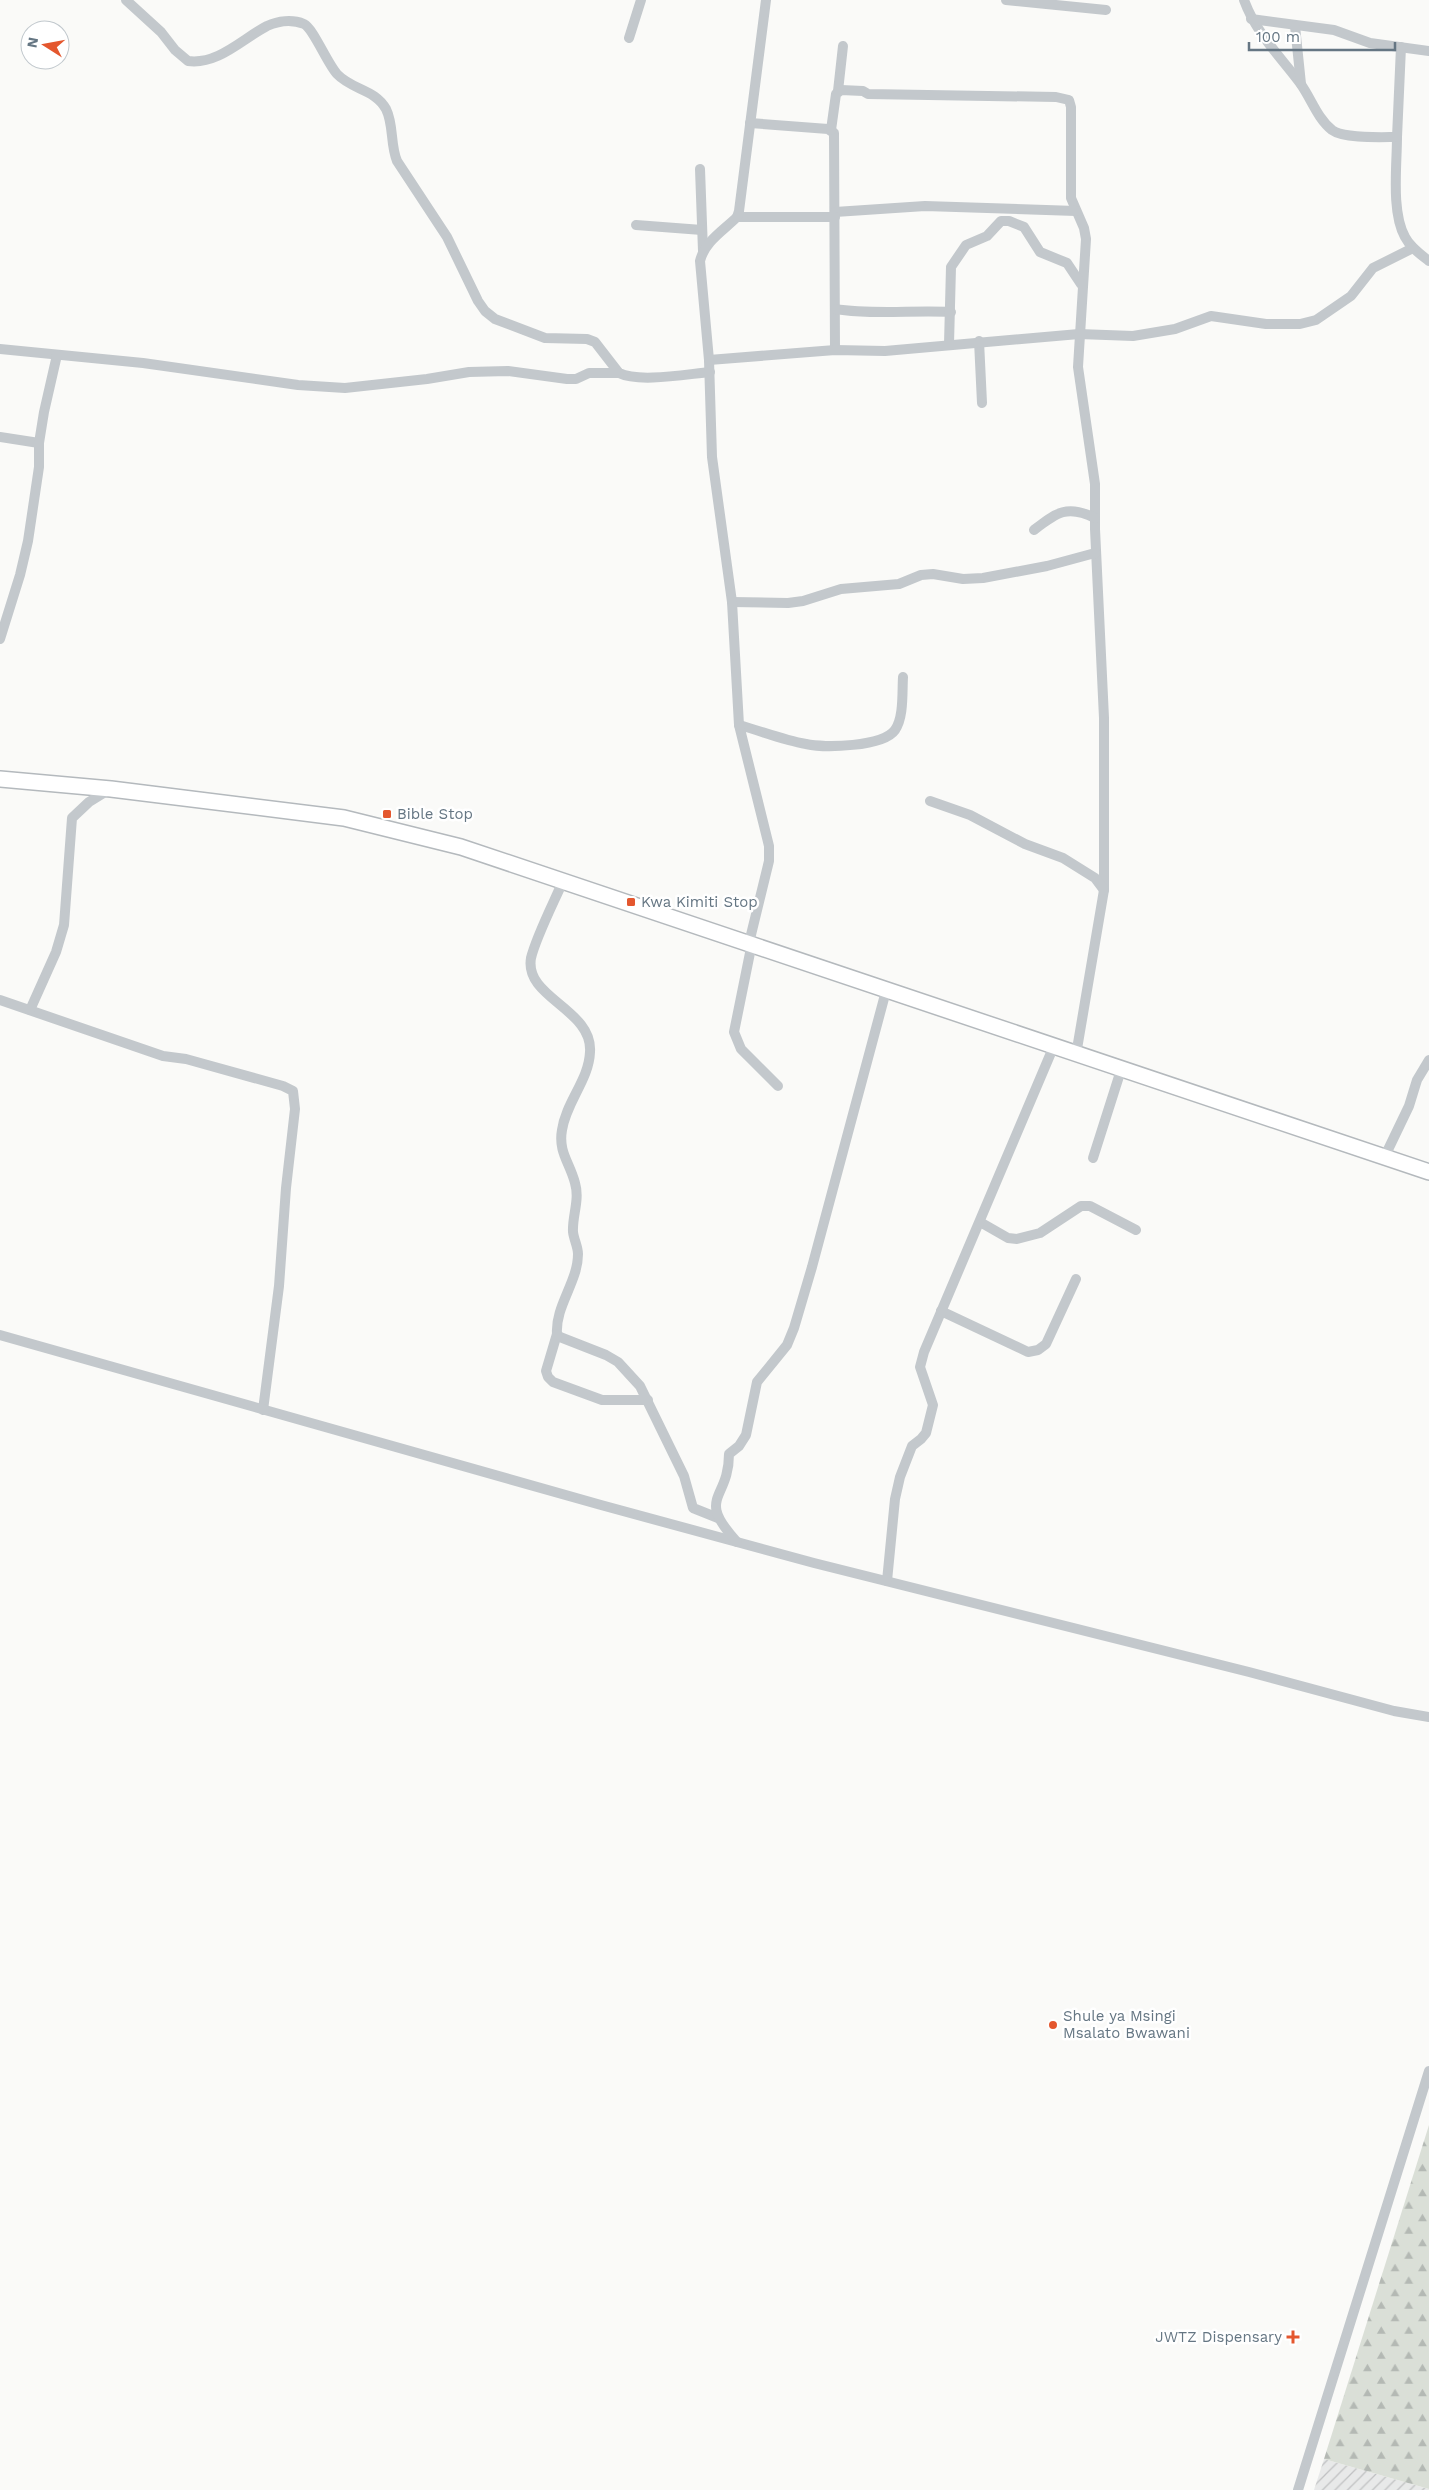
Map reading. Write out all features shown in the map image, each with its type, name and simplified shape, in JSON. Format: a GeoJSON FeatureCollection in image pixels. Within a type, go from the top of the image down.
{"type":"FeatureCollection","features":[{"type":"Feature","properties":{"kind":"highway"},"geometry":{"type":"LineString","coordinates":[[0,779],[111,789],[344,818],[461,847],[751,943],[1054,1048],[1429,1172]]}},
{"type":"Feature","properties":{"kind":"street"},"geometry":{"type":"LineString","coordinates":[[126,0],[161,32],[188,62],[211,59],[268,26],[282,21],[305,25],[311,30],[327,61],[342,80],[371,93],[383,104],[390,117],[394,152],[397,160],[447,237],[478,301],[485,311],[495,319],[534,336],[587,339],[595,342],[619,373]]}},
{"type":"Feature","properties":{"kind":"street"},"geometry":{"type":"LineString","coordinates":[[629,38],[641,0]]}},
{"type":"Feature","properties":{"kind":"street"},"geometry":{"type":"LineString","coordinates":[[703,251],[736,217],[766,0]]}},
{"type":"Feature","properties":{"kind":"street"},"geometry":{"type":"LineString","coordinates":[[1006,0],[1106,10]]}},
{"type":"Feature","properties":{"kind":"street"},"geometry":{"type":"LineString","coordinates":[[1244,0],[1252,19],[1268,44],[1301,84],[1320,117],[1333,131],[1344,135],[1397,137]]}},
{"type":"Feature","properties":{"kind":"street"},"geometry":{"type":"LineString","coordinates":[[1252,19],[1334,30],[1370,43],[1429,51]]}},
{"type":"Feature","properties":{"kind":"street"},"geometry":{"type":"LineString","coordinates":[[1295,26],[1301,84]]}},
{"type":"Feature","properties":{"kind":"street"},"geometry":{"type":"LineString","coordinates":[[835,350],[835,137],[831,130],[843,46]]}},
{"type":"Feature","properties":{"kind":"street"},"geometry":{"type":"LineString","coordinates":[[1401,47],[1396,197],[1404,236],[1413,248],[1429,261]]}},
{"type":"Feature","properties":{"kind":"street"},"geometry":{"type":"LineString","coordinates":[[838,91],[863,91],[868,94],[1064,98],[1068,100],[1071,108],[1071,198],[1086,239],[1078,367],[1095,484],[1096,553],[1104,718],[1104,890],[1076,1054]]}},
{"type":"Feature","properties":{"kind":"street"},"geometry":{"type":"LineString","coordinates":[[750,123],[831,130]]}},
{"type":"Feature","properties":{"kind":"street"},"geometry":{"type":"LineString","coordinates":[[700,169],[703,251],[700,273],[710,372],[712,457],[732,602],[739,725],[769,846],[769,861],[734,1032],[741,1049],[778,1086]]}},
{"type":"Feature","properties":{"kind":"street"},"geometry":{"type":"LineString","coordinates":[[736,217],[835,214],[925,206],[1076,211]]}},
{"type":"Feature","properties":{"kind":"street"},"geometry":{"type":"LineString","coordinates":[[949,344],[951,267],[966,245],[987,236],[1000,221],[1009,221],[1024,227],[1040,252],[1067,263],[1082,284]]}},
{"type":"Feature","properties":{"kind":"street"},"geometry":{"type":"LineString","coordinates":[[636,225],[702,230]]}},
{"type":"Feature","properties":{"kind":"street"},"geometry":{"type":"LineString","coordinates":[[709,360],[835,350],[885,350],[1079,334],[1133,336],[1175,329],[1211,316],[1266,324],[1300,324],[1316,320],[1351,296],[1372,268],[1413,248]]}},
{"type":"Feature","properties":{"kind":"street"},"geometry":{"type":"LineString","coordinates":[[835,309],[864,312],[921,310],[950,312]]}},
{"type":"Feature","properties":{"kind":"street"},"geometry":{"type":"LineString","coordinates":[[979,341],[982,403]]}},
{"type":"Feature","properties":{"kind":"street"},"geometry":{"type":"LineString","coordinates":[[0,349],[143,363],[298,385],[345,388],[427,379],[469,372],[508,371],[576,379],[589,373],[619,373],[636,377],[710,372]]}},
{"type":"Feature","properties":{"kind":"street"},"geometry":{"type":"LineString","coordinates":[[0,639],[20,575],[28,541],[39,467],[39,443],[57,355]]}},
{"type":"Feature","properties":{"kind":"street"},"geometry":{"type":"LineString","coordinates":[[0,437],[39,443]]}},
{"type":"Feature","properties":{"kind":"street"},"geometry":{"type":"LineString","coordinates":[[1034,530],[1062,511],[1073,511],[1095,518]]}},
{"type":"Feature","properties":{"kind":"street"},"geometry":{"type":"LineString","coordinates":[[732,602],[788,603],[812,599],[823,593],[841,589],[898,584],[921,575],[933,574],[963,579],[983,578],[1047,566],[1096,553]]}},
{"type":"Feature","properties":{"kind":"street"},"geometry":{"type":"LineString","coordinates":[[739,725],[806,744],[833,745],[878,741],[894,731],[896,727],[899,718],[903,677]]}},
{"type":"Feature","properties":{"kind":"street"},"geometry":{"type":"LineString","coordinates":[[30,1010],[56,952],[64,925],[72,818],[88,802],[111,789]]}},
{"type":"Feature","properties":{"kind":"street"},"geometry":{"type":"LineString","coordinates":[[930,801],[970,815],[1025,844],[1063,858],[1095,878],[1104,890]]}},
{"type":"Feature","properties":{"kind":"street"},"geometry":{"type":"LineString","coordinates":[[563,881],[531,959],[534,980],[562,1008],[578,1019],[586,1030],[590,1047],[586,1073],[567,1109],[560,1145],[575,1184],[576,1210],[573,1230],[578,1251],[578,1264],[559,1314],[557,1334],[546,1371],[548,1377],[553,1382],[602,1400],[648,1400]]}},
{"type":"Feature","properties":{"kind":"street"},"geometry":{"type":"LineString","coordinates":[[738,1542],[718,1518],[715,1504],[726,1476],[729,1454],[739,1446],[746,1435],[756,1386],[787,1345],[804,1298],[886,991]]}},
{"type":"Feature","properties":{"kind":"street"},"geometry":{"type":"LineString","coordinates":[[0,1000],[162,1056],[203,1063],[293,1090],[295,1109],[286,1188],[279,1286],[263,1410]]}},
{"type":"Feature","properties":{"kind":"street"},"geometry":{"type":"LineString","coordinates":[[887,1581],[895,1499],[900,1477],[912,1446],[921,1440],[926,1433],[933,1405],[920,1367],[1054,1048]]}},
{"type":"Feature","properties":{"kind":"street"},"geometry":{"type":"LineString","coordinates":[[1385,1156],[1409,1106],[1418,1080],[1429,1060]]}},
{"type":"Feature","properties":{"kind":"street"},"geometry":{"type":"LineString","coordinates":[[1093,1158],[1121,1070]]}},
{"type":"Feature","properties":{"kind":"street"},"geometry":{"type":"LineString","coordinates":[[980,1222],[1008,1238],[1017,1239],[1040,1233],[1081,1206],[1090,1206],[1136,1230]]}},
{"type":"Feature","properties":{"kind":"street"},"geometry":{"type":"LineString","coordinates":[[942,1311],[1028,1352],[1038,1350],[1046,1344],[1076,1279]]}},
{"type":"Feature","properties":{"kind":"street"},"geometry":{"type":"LineString","coordinates":[[557,1334],[560,1337],[606,1355],[618,1362],[632,1375],[648,1400],[684,1476],[693,1508],[718,1518]]}},
{"type":"Feature","properties":{"kind":"street"},"geometry":{"type":"LineString","coordinates":[[0,1335],[738,1542],[1394,1711],[1429,1717]]}},
{"type":"Feature","properties":{"kind":"street"},"geometry":{"type":"LineString","coordinates":[[1298,2490],[1429,2071]]}},
{"type":"Feature","properties":{"kind":"shaded area"},"geometry":{"type":"Polygon","coordinates":[[[1324,2459],[1429,2489],[1429,2490],[1314,2490],[1324,2459]]]}},
{"type":"Feature","properties":{"kind":"green space"},"geometry":{"type":"Polygon","coordinates":[[[1429,2125],[1429,2489],[1324,2459],[1429,2125]]]}},
{"type":"Feature","properties":{"kind":"place","name":"Bible Stop"},"geometry":{"type":"Point","coordinates":[387,814]}},
{"type":"Feature","properties":{"kind":"place","name":"Kwa Kimiti Stop"},"geometry":{"type":"Point","coordinates":[631,902]}},
{"type":"Feature","properties":{"kind":"place","name":"Shule ya Msingi Msalato Bwawani"},"geometry":{"type":"Point","coordinates":[1053,2025]}},
{"type":"Feature","properties":{"kind":"place","name":"JWTZ Dispensary"},"geometry":{"type":"Point","coordinates":[1293,2337]}}]}
